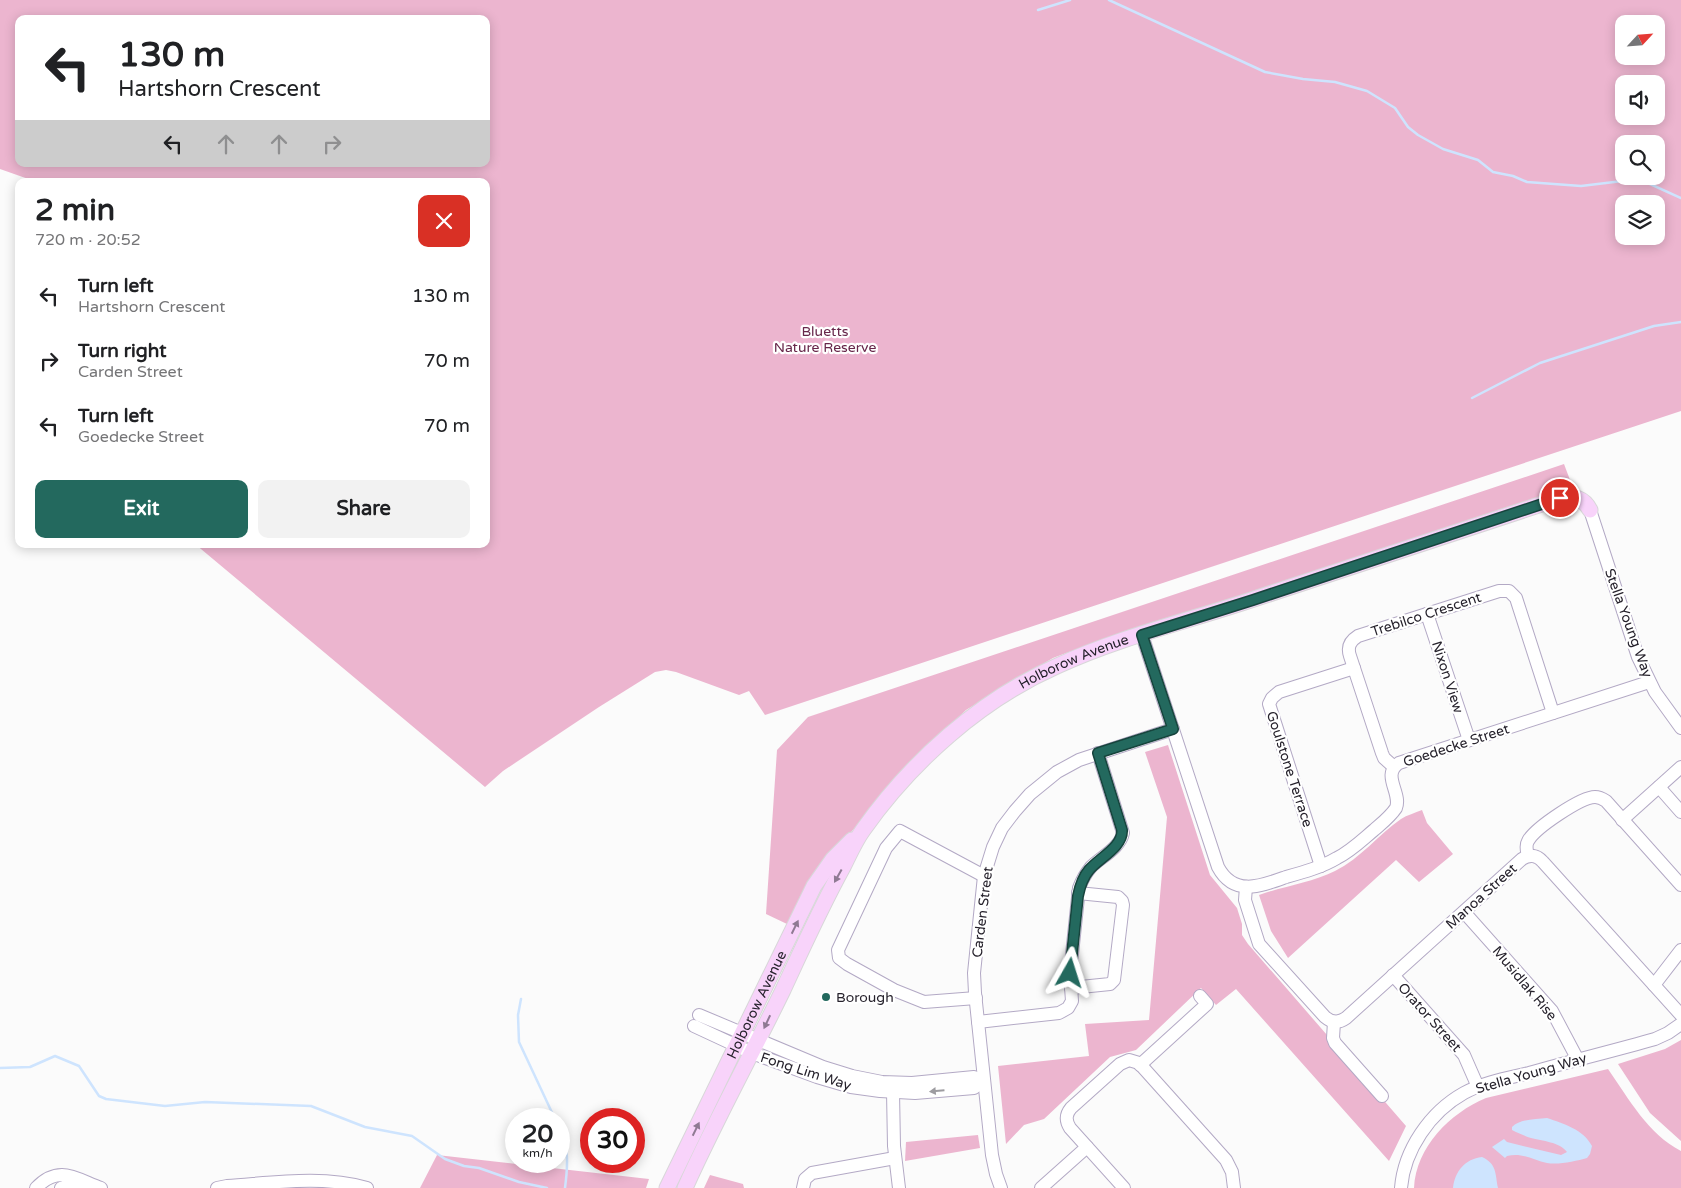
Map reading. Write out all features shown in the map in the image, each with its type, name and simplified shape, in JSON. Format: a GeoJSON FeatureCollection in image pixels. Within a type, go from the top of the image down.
{"type":"FeatureCollection","features":[{"type":"Feature","properties":{"kind":"main road","name":"Holborow Avenue"},"geometry":{"type":"LineString","coordinates":[[667,1188],[814,886],[834,858],[860,833],[937,746],[992,702],[1022,683],[1087,653],[1560,498],[1570,497],[1578,499],[1586,503],[1590,510]]}},
{"type":"Feature","properties":{"kind":"main road","name":"Holborow Avenue"},"geometry":{"type":"LineString","coordinates":[[685,1188],[860,833]]}},
{"type":"Feature","properties":{"kind":"street","name":"Stella Young Way"},"geometry":{"type":"LineString","coordinates":[[1590,510],[1634,644],[1650,682],[1665,707],[1681,728]]}},
{"type":"Feature","properties":{"kind":"street","name":"Trebilco Crescent"},"geometry":{"type":"LineString","coordinates":[[1394,767],[1384,758],[1382,753],[1348,648],[1354,639],[1427,614],[1499,591],[1511,592],[1517,600],[1553,713]]}},
{"type":"Feature","properties":{"kind":"street","name":"Nixon View"},"geometry":{"type":"LineString","coordinates":[[1427,614],[1469,740]]}},
{"type":"Feature","properties":{"kind":"street"},"geometry":{"type":"LineString","coordinates":[[1142,635],[1218,867],[1227,879],[1246,887],[1245,900],[1260,944],[1327,1019],[1334,1022],[1333,1038],[1335,1043],[1382,1096]]}},
{"type":"Feature","properties":{"kind":"street","name":"Goulstone Terrace"},"geometry":{"type":"LineString","coordinates":[[1321,866],[1269,704],[1272,698],[1279,692],[1354,668]]}},
{"type":"Feature","properties":{"kind":"street","name":"Goedecke Street"},"geometry":{"type":"LineString","coordinates":[[1246,887],[1261,886],[1321,866],[1353,848],[1395,810],[1398,802],[1391,776],[1394,767],[1401,762],[1650,682]]}},
{"type":"Feature","properties":{"kind":"street","name":"Carden Street"},"geometry":{"type":"LineString","coordinates":[[1001,1188],[992,1155],[974,973],[984,876],[989,856],[997,837],[1008,819],[1022,802],[1057,772],[1071,763],[1173,729]]}},
{"type":"Feature","properties":{"kind":"street"},"geometry":{"type":"LineString","coordinates":[[978,1022],[1063,1012],[1071,1003],[1070,973],[1078,893],[1083,878],[1118,843],[1122,835],[1098,753]]}},
{"type":"Feature","properties":{"kind":"street"},"geometry":{"type":"LineString","coordinates":[[1622,820],[1681,766]]}},
{"type":"Feature","properties":{"kind":"street"},"geometry":{"type":"LineString","coordinates":[[1658,787],[1681,812]]}},
{"type":"Feature","properties":{"kind":"street"},"geometry":{"type":"LineString","coordinates":[[1528,856],[1526,845],[1531,837],[1558,814],[1589,798],[1596,797],[1602,799],[1681,885]]}},
{"type":"Feature","properties":{"kind":"street"},"geometry":{"type":"LineString","coordinates":[[976,998],[924,1002],[894,990],[847,964],[839,958],[838,950],[886,848],[900,831],[984,876]]}},
{"type":"Feature","properties":{"kind":"street","name":"Manoa Street"},"geometry":{"type":"LineString","coordinates":[[1334,1022],[1346,1018],[1520,861],[1528,856],[1535,856],[1542,860],[1681,1015]]}},
{"type":"Feature","properties":{"kind":"street"},"geometry":{"type":"LineString","coordinates":[[1070,988],[1109,984],[1114,980],[1123,905],[1118,897],[1078,893]]}},
{"type":"Feature","properties":{"kind":"street","name":"Musidlak Rise"},"geometry":{"type":"LineString","coordinates":[[1464,912],[1552,1011],[1578,1060]]}},
{"type":"Feature","properties":{"kind":"street"},"geometry":{"type":"LineString","coordinates":[[1654,984],[1681,950]]}},
{"type":"Feature","properties":{"kind":"street","name":"Orator Street"},"geometry":{"type":"LineString","coordinates":[[1393,975],[1464,1055],[1478,1087]]}},
{"type":"Feature","properties":{"kind":"street"},"geometry":{"type":"LineString","coordinates":[[1140,1065],[1207,1004],[1200,996]]}},
{"type":"Feature","properties":{"kind":"street","name":"Fong Lim Way"},"geometry":{"type":"LineString","coordinates":[[696,1020],[817,1077],[845,1086],[915,1093],[974,1088],[983,1081],[974,1077],[912,1083],[882,1082],[836,1072],[755,1047]]}},
{"type":"Feature","properties":{"kind":"street","name":"Stella Young Way"},"geometry":{"type":"LineString","coordinates":[[1401,1188],[1406,1162],[1413,1146],[1424,1130],[1453,1100],[1478,1087],[1655,1039],[1681,1024]]}},
{"type":"Feature","properties":{"kind":"street"},"geometry":{"type":"LineString","coordinates":[[1124,1188],[1067,1124],[1066,1117],[1069,1110],[1120,1064],[1126,1060],[1133,1060],[1140,1065],[1226,1160],[1232,1172],[1234,1188]]}},
{"type":"Feature","properties":{"kind":"street"},"geometry":{"type":"LineString","coordinates":[[893,1092],[895,1158],[900,1188]]}},
{"type":"Feature","properties":{"kind":"street"},"geometry":{"type":"LineString","coordinates":[[1041,1188],[1087,1147]]}},
{"type":"Feature","properties":{"kind":"street"},"geometry":{"type":"LineString","coordinates":[[803,1188],[805,1179],[812,1173],[895,1158]]}},
{"type":"Feature","properties":{"kind":"street"},"geometry":{"type":"LineString","coordinates":[[36,1188],[47,1179],[60,1175],[69,1175],[100,1188]]}},
{"type":"Feature","properties":{"kind":"street"},"geometry":{"type":"LineString","coordinates":[[47,1179],[54,1180],[60,1188],[74,1183],[88,1184]]}},
{"type":"Feature","properties":{"kind":"street"},"geometry":{"type":"LineString","coordinates":[[217,1188],[314,1181],[337,1182],[368,1188]]}},
{"type":"Feature","properties":{"kind":"green space","name":"Bluetts Nature Reserve"},"geometry":{"type":"Polygon","coordinates":[[[0,0],[1681,0],[1681,411],[765,715],[749,691],[739,695],[676,672],[666,670],[655,672],[503,771],[485,787],[200,548],[490,548],[490,178],[26,178],[0,169],[0,0]]]}},
{"type":"Feature","properties":{"kind":"green space"},"geometry":{"type":"Polygon","coordinates":[[[1564,464],[1573,488],[1233,600],[1101,640],[1053,658],[966,710],[884,794],[814,875],[787,924],[766,914],[777,750],[808,717],[1564,464]]]}},
{"type":"Feature","properties":{"kind":"green space"},"geometry":{"type":"Polygon","coordinates":[[[1168,745],[1210,875],[1237,908],[1242,924],[1242,935],[1406,1126],[1389,1161],[1236,989],[1216,1005],[1201,988],[1136,1050],[1110,1057],[1044,1119],[1024,1125],[1006,1144],[998,1066],[1089,1056],[1085,1024],[1149,1020],[1167,817],[1145,752],[1168,745]]]}},
{"type":"Feature","properties":{"kind":"green space"},"geometry":{"type":"Polygon","coordinates":[[[1422,810],[1427,823],[1453,854],[1419,882],[1396,860],[1288,958],[1271,931],[1259,895],[1317,879],[1335,871],[1353,860],[1401,819],[1422,810]]]}},
{"type":"Feature","properties":{"kind":"green space"},"geometry":{"type":"Polygon","coordinates":[[[1681,1040],[1681,1141],[1650,1113],[1618,1064],[1665,1049],[1681,1040]]]}},
{"type":"Feature","properties":{"kind":"green space"},"geometry":{"type":"Polygon","coordinates":[[[1608,1069],[1640,1115],[1669,1144],[1681,1151],[1681,1188],[1414,1188],[1416,1173],[1428,1145],[1448,1122],[1473,1104],[1486,1098],[1608,1069]]]}},
{"type":"Feature","properties":{"kind":"green space"},"geometry":{"type":"Polygon","coordinates":[[[978,1135],[980,1148],[905,1161],[906,1142],[978,1135]]]}},
{"type":"Feature","properties":{"kind":"green space"},"geometry":{"type":"Polygon","coordinates":[[[437,1155],[505,1163],[505,1173],[570,1173],[570,1170],[580,1171],[580,1173],[649,1179],[646,1188],[420,1188],[437,1155]]]}},
{"type":"Feature","properties":{"kind":"green space"},"geometry":{"type":"Polygon","coordinates":[[[710,1175],[743,1184],[744,1188],[704,1188],[710,1175]]]}},
{"type":"Feature","properties":{"kind":"water"},"geometry":{"type":"Polygon","coordinates":[[[1547,1118],[1573,1128],[1584,1135],[1592,1146],[1587,1158],[1562,1163],[1547,1163],[1518,1155],[1505,1158],[1492,1147],[1504,1139],[1507,1142],[1561,1155],[1567,1152],[1555,1144],[1531,1138],[1512,1130],[1512,1127],[1519,1122],[1547,1118]]]}},
{"type":"Feature","properties":{"kind":"water"},"geometry":{"type":"Polygon","coordinates":[[[1482,1157],[1493,1166],[1498,1188],[1453,1188],[1456,1176],[1462,1167],[1471,1160],[1482,1157]]]}},
{"type":"Feature","properties":{"kind":"waterway"},"geometry":{"type":"LineString","coordinates":[[1038,10],[1070,0]]}},
{"type":"Feature","properties":{"kind":"waterway"},"geometry":{"type":"LineString","coordinates":[[1109,0],[1265,72],[1303,79],[1335,82],[1367,91],[1395,108],[1408,127],[1418,135],[1443,149],[1478,160],[1493,172],[1513,176],[1527,182],[1581,186],[1639,179],[1681,198]]}},
{"type":"Feature","properties":{"kind":"waterway"},"geometry":{"type":"LineString","coordinates":[[1472,398],[1540,363],[1654,326],[1681,322]]}},
{"type":"Feature","properties":{"kind":"waterway"},"geometry":{"type":"LineString","coordinates":[[521,999],[518,1015],[519,1042],[550,1108]]}},
{"type":"Feature","properties":{"kind":"waterway"},"geometry":{"type":"LineString","coordinates":[[0,1068],[30,1067],[55,1056],[79,1066],[99,1096],[106,1099],[165,1106],[205,1102],[311,1106],[365,1127],[412,1136],[445,1159],[464,1166],[479,1168],[519,1182],[547,1188]]}},
{"type":"Feature","properties":{"kind":"waterway"},"geometry":{"type":"LineString","coordinates":[[565,1188],[567,1173]]}},
{"type":"Feature","properties":{"kind":"place","name":"Borough"},"geometry":{"type":"Point","coordinates":[826,997]}},
{"type":"Feature","properties":{"kind":"route"},"geometry":{"type":"LineString","coordinates":[[1070,973],[1079,888],[1083,878],[1090,869],[1118,843],[1122,835],[1098,753],[1173,729],[1142,635],[1560,498]]}}]}
